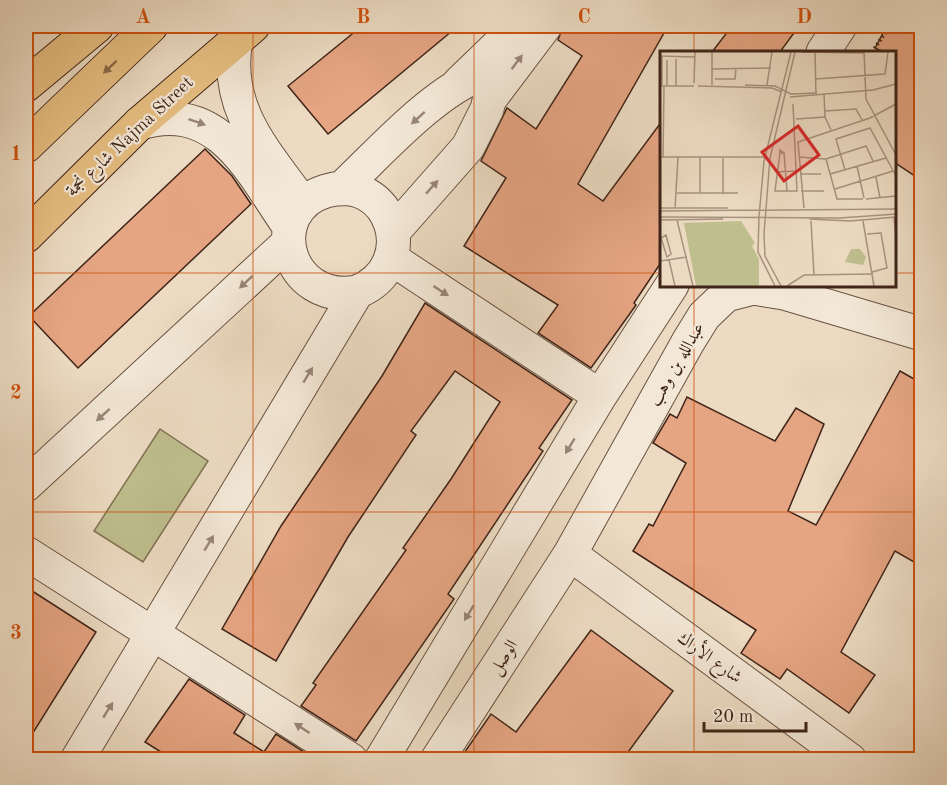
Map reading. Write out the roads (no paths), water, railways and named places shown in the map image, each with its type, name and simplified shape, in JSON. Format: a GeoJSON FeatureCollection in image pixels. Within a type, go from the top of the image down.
{"type":"FeatureCollection","features":[{"type":"Feature","properties":{"kind":"main road"},"geometry":{"type":"LineString","coordinates":[[26,85],[97,26]]}},
{"type":"Feature","properties":{"kind":"main road"},"geometry":{"type":"LineString","coordinates":[[26,146],[151,26]]}},
{"type":"Feature","properties":{"kind":"main road","name":"شارع نجمة Najma Street"},"geometry":{"type":"LineString","coordinates":[[26,236],[140,123],[244,33]]}},
{"type":"Feature","properties":{"kind":"street"},"geometry":{"type":"LineString","coordinates":[[341,189],[421,114],[458,85],[518,26]]}},
{"type":"Feature","properties":{"kind":"street"},"geometry":{"type":"LineString","coordinates":[[490,99],[544,26]]}},
{"type":"Feature","properties":{"kind":"street"},"geometry":{"type":"LineString","coordinates":[[824,51],[840,26]]}},
{"type":"Feature","properties":{"kind":"street"},"geometry":{"type":"LineString","coordinates":[[244,33],[232,76],[240,110],[294,225],[290,256],[296,269],[316,288],[343,295],[357,292],[382,276],[393,245],[468,147],[494,85],[482,74],[458,85]]}},
{"type":"Feature","properties":{"kind":"street"},"geometry":{"type":"LineString","coordinates":[[140,123],[173,117],[190,119],[207,126],[222,136],[294,225]]}},
{"type":"Feature","properties":{"kind":"street"},"geometry":{"type":"LineString","coordinates":[[26,485],[294,225],[315,196],[341,189],[359,192],[375,200],[387,214],[393,245],[600,396]]}},
{"type":"Feature","properties":{"kind":"street"},"geometry":{"type":"LineString","coordinates":[[381,759],[600,396],[671,286]]}},
{"type":"Feature","properties":{"kind":"street","name":"عبدالله بن وهب"},"geometry":{"type":"LineString","coordinates":[[570,554],[688,342],[704,316],[726,295],[753,288],[784,293],[921,334]]}},
{"type":"Feature","properties":{"kind":"street"},"geometry":{"type":"LineString","coordinates":[[77,759],[155,634],[357,292]]}},
{"type":"Feature","properties":{"kind":"street"},"geometry":{"type":"LineString","coordinates":[[26,553],[351,759]]}},
{"type":"Feature","properties":{"kind":"street","name":"الوصل"},"geometry":{"type":"LineString","coordinates":[[437,759],[570,554]]}},
{"type":"Feature","properties":{"kind":"street","name":"شارع الأراك"},"geometry":{"type":"LineString","coordinates":[[570,554],[850,759]]}}]}
